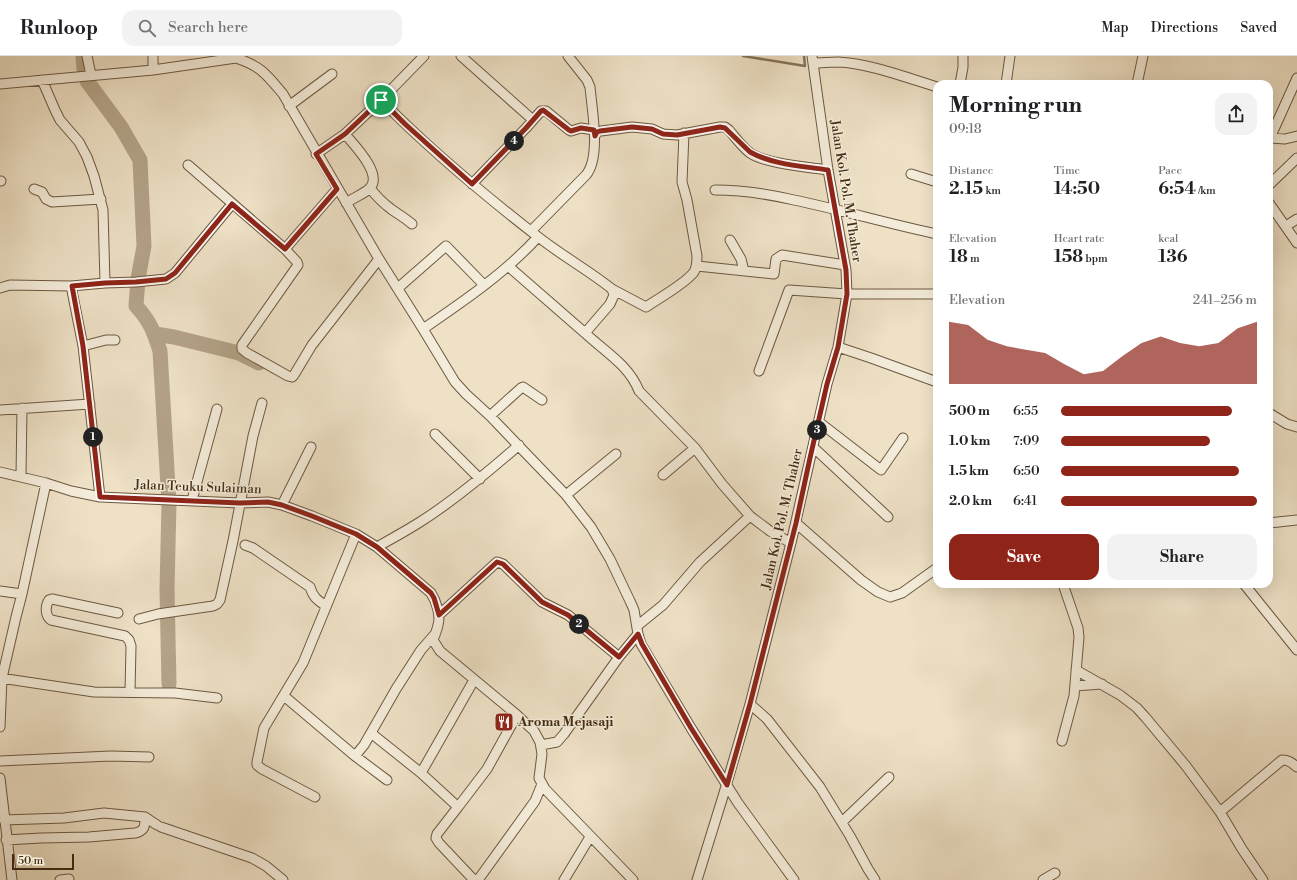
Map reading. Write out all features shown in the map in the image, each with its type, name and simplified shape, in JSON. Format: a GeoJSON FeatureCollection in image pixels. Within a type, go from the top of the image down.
{"type":"FeatureCollection","features":[{"type":"Feature","properties":{"kind":"street"},"geometry":{"type":"LineString","coordinates":[[87,56],[91,75]]}},
{"type":"Feature","properties":{"kind":"street"},"geometry":{"type":"LineString","coordinates":[[153,56],[153,70]]}},
{"type":"Feature","properties":{"kind":"street"},"geometry":{"type":"LineString","coordinates":[[316,154],[345,134],[424,56]]}},
{"type":"Feature","properties":{"kind":"street"},"geometry":{"type":"LineString","coordinates":[[461,56],[533,120]]}},
{"type":"Feature","properties":{"kind":"street"},"geometry":{"type":"LineString","coordinates":[[423,329],[484,285],[524,252],[535,234],[590,170],[595,133],[590,87],[587,80],[568,56]]}},
{"type":"Feature","properties":{"kind":"street"},"geometry":{"type":"LineString","coordinates":[[961,80],[963,56]]}},
{"type":"Feature","properties":{"kind":"street"},"geometry":{"type":"LineString","coordinates":[[1007,80],[1010,56]]}},
{"type":"Feature","properties":{"kind":"street"},"geometry":{"type":"LineString","coordinates":[[1138,80],[1143,56]]}},
{"type":"Feature","properties":{"kind":"street"},"geometry":{"type":"LineString","coordinates":[[0,84],[153,70],[236,57],[251,64],[267,75],[283,94],[316,154],[455,382],[566,495],[591,527],[604,549],[634,610],[637,630],[642,644],[691,728],[738,803],[794,880]]}},
{"type":"Feature","properties":{"kind":"street"},"geometry":{"type":"LineString","coordinates":[[813,60],[862,66],[900,75],[933,86]]}},
{"type":"Feature","properties":{"kind":"street","name":"Jalan Kol. Pol. M. Thaher"},"geometry":{"type":"LineString","coordinates":[[697,880],[727,785],[750,704],[796,523],[827,384],[838,347],[847,294],[845,265],[828,170],[813,60]]}},
{"type":"Feature","properties":{"kind":"street"},"geometry":{"type":"LineString","coordinates":[[289,106],[332,74]]}},
{"type":"Feature","properties":{"kind":"street"},"geometry":{"type":"LineString","coordinates":[[1273,131],[1297,78]]}},
{"type":"Feature","properties":{"kind":"street"},"geometry":{"type":"LineString","coordinates":[[42,80],[60,120],[78,142],[87,157],[101,199],[104,223],[105,283]]}},
{"type":"Feature","properties":{"kind":"street"},"geometry":{"type":"LineString","coordinates":[[381,100],[405,124],[472,184],[535,234],[612,289],[646,307],[683,282],[694,272],[697,266],[697,256],[687,200],[682,182],[684,133]]}},
{"type":"Feature","properties":{"kind":"street"},"geometry":{"type":"LineString","coordinates":[[472,184],[543,110],[571,131],[581,128],[595,133],[632,127],[656,129],[663,134],[668,134],[720,127],[725,128],[754,155],[772,161],[828,170]]}},
{"type":"Feature","properties":{"kind":"street"},"geometry":{"type":"LineString","coordinates":[[345,134],[374,174],[374,180],[370,188],[346,203]]}},
{"type":"Feature","properties":{"kind":"street"},"geometry":{"type":"LineString","coordinates":[[1273,138],[1285,139],[1297,136]]}},
{"type":"Feature","properties":{"kind":"street"},"geometry":{"type":"LineString","coordinates":[[1273,181],[1297,158]]}},
{"type":"Feature","properties":{"kind":"street"},"geometry":{"type":"LineString","coordinates":[[188,165],[285,249],[297,262],[298,265],[242,343],[241,347],[247,353],[290,377],[294,375],[312,345],[379,259]]}},
{"type":"Feature","properties":{"kind":"street"},"geometry":{"type":"LineString","coordinates":[[911,174],[933,181]]}},
{"type":"Feature","properties":{"kind":"street"},"geometry":{"type":"LineString","coordinates":[[370,188],[393,211],[404,217],[412,224]]}},
{"type":"Feature","properties":{"kind":"street"},"geometry":{"type":"LineString","coordinates":[[34,189],[42,192],[49,202],[101,199]]}},
{"type":"Feature","properties":{"kind":"street"},"geometry":{"type":"LineString","coordinates":[[285,249],[337,189]]}},
{"type":"Feature","properties":{"kind":"street"},"geometry":{"type":"LineString","coordinates":[[715,190],[755,192],[834,208],[933,233]]}},
{"type":"Feature","properties":{"kind":"street"},"geometry":{"type":"LineString","coordinates":[[0,288],[10,285],[72,286],[166,279],[172,276],[232,204]]}},
{"type":"Feature","properties":{"kind":"street"},"geometry":{"type":"LineString","coordinates":[[1273,208],[1297,243]]}},
{"type":"Feature","properties":{"kind":"street"},"geometry":{"type":"LineString","coordinates":[[1286,226],[1297,218]]}},
{"type":"Feature","properties":{"kind":"street"},"geometry":{"type":"LineString","coordinates":[[730,240],[741,259],[744,271]]}},
{"type":"Feature","properties":{"kind":"street"},"geometry":{"type":"LineString","coordinates":[[398,288],[446,246],[484,285]]}},
{"type":"Feature","properties":{"kind":"street"},"geometry":{"type":"LineString","coordinates":[[697,266],[774,274],[776,259],[782,255],[845,265]]}},
{"type":"Feature","properties":{"kind":"street"},"geometry":{"type":"LineString","coordinates":[[508,266],[623,365],[633,378],[639,391],[695,448],[722,484],[750,516],[770,531],[791,543]]}},
{"type":"Feature","properties":{"kind":"street"},"geometry":{"type":"LineString","coordinates":[[72,286],[83,346],[100,497]]}},
{"type":"Feature","properties":{"kind":"street"},"geometry":{"type":"LineString","coordinates":[[585,333],[610,304],[614,295],[612,289]]}},
{"type":"Feature","properties":{"kind":"street"},"geometry":{"type":"LineString","coordinates":[[759,371],[790,290],[847,294],[933,294]]}},
{"type":"Feature","properties":{"kind":"street"},"geometry":{"type":"LineString","coordinates":[[83,346],[106,340],[114,340]]}},
{"type":"Feature","properties":{"kind":"street"},"geometry":{"type":"LineString","coordinates":[[838,347],[933,381]]}},
{"type":"Feature","properties":{"kind":"street"},"geometry":{"type":"LineString","coordinates":[[490,416],[523,387],[542,400]]}},
{"type":"Feature","properties":{"kind":"street"},"geometry":{"type":"LineString","coordinates":[[139,619],[173,611],[213,606],[220,600],[253,436],[262,403]]}},
{"type":"Feature","properties":{"kind":"street"},"geometry":{"type":"LineString","coordinates":[[0,410],[90,404]]}},
{"type":"Feature","properties":{"kind":"street"},"geometry":{"type":"LineString","coordinates":[[21,477],[22,408]]}},
{"type":"Feature","properties":{"kind":"street"},"geometry":{"type":"LineString","coordinates":[[192,500],[217,409]]}},
{"type":"Feature","properties":{"kind":"street"},"geometry":{"type":"LineString","coordinates":[[1273,416],[1287,424],[1297,427]]}},
{"type":"Feature","properties":{"kind":"street"},"geometry":{"type":"LineString","coordinates":[[819,422],[881,470],[903,438]]}},
{"type":"Feature","properties":{"kind":"street"},"geometry":{"type":"LineString","coordinates":[[435,434],[480,479]]}},
{"type":"Feature","properties":{"kind":"street"},"geometry":{"type":"LineString","coordinates":[[377,547],[419,523],[480,479],[519,446]]}},
{"type":"Feature","properties":{"kind":"street"},"geometry":{"type":"LineString","coordinates":[[282,505],[311,447]]}},
{"type":"Feature","properties":{"kind":"street"},"geometry":{"type":"LineString","coordinates":[[813,447],[888,517]]}},
{"type":"Feature","properties":{"kind":"street"},"geometry":{"type":"LineString","coordinates":[[663,475],[695,448]]}},
{"type":"Feature","properties":{"kind":"street"},"geometry":{"type":"LineString","coordinates":[[566,495],[616,454]]}},
{"type":"Feature","properties":{"kind":"street","name":"Jalan Teuku Sulaiman"},"geometry":{"type":"LineString","coordinates":[[0,472],[71,491],[100,497],[240,503],[268,502],[282,505],[312,516],[356,534],[377,547],[431,593],[439,615],[439,624],[435,634]]}},
{"type":"Feature","properties":{"kind":"street"},"geometry":{"type":"LineString","coordinates":[[0,727],[1,678],[22,594],[46,484]]}},
{"type":"Feature","properties":{"kind":"street"},"geometry":{"type":"LineString","coordinates":[[541,745],[557,742],[637,630],[663,605],[700,562],[750,516]]}},
{"type":"Feature","properties":{"kind":"street"},"geometry":{"type":"LineString","coordinates":[[1273,523],[1297,520]]}},
{"type":"Feature","properties":{"kind":"street"},"geometry":{"type":"LineString","coordinates":[[796,523],[861,580],[885,596],[895,596],[902,593],[933,571]]}},
{"type":"Feature","properties":{"kind":"street"},"geometry":{"type":"LineString","coordinates":[[314,797],[262,769],[256,764],[264,728],[303,663],[356,534]]}},
{"type":"Feature","properties":{"kind":"street"},"geometry":{"type":"LineString","coordinates":[[246,544],[310,587],[316,600],[326,606]]}},
{"type":"Feature","properties":{"kind":"street"},"geometry":{"type":"LineString","coordinates":[[439,615],[497,562],[503,564],[542,602],[568,615],[619,657]]}},
{"type":"Feature","properties":{"kind":"street"},"geometry":{"type":"LineString","coordinates":[[1062,740],[1074,696],[1079,648],[1078,628],[1064,588]]}},
{"type":"Feature","properties":{"kind":"street"},"geometry":{"type":"LineString","coordinates":[[1247,588],[1297,649]]}},
{"type":"Feature","properties":{"kind":"street"},"geometry":{"type":"LineString","coordinates":[[0,591],[22,594]]}},
{"type":"Feature","properties":{"kind":"street"},"geometry":{"type":"LineString","coordinates":[[118,613],[52,599],[48,602],[46,613],[48,618],[51,620],[125,636],[128,638],[131,646],[130,692]]}},
{"type":"Feature","properties":{"kind":"street"},"geometry":{"type":"LineString","coordinates":[[355,756],[364,745],[396,689],[421,650],[435,634]]}},
{"type":"Feature","properties":{"kind":"street"},"geometry":{"type":"LineString","coordinates":[[435,634],[434,640],[440,650],[534,731],[538,736],[541,745],[542,754],[539,778],[542,784],[548,793],[632,880]]}},
{"type":"Feature","properties":{"kind":"street"},"geometry":{"type":"LineString","coordinates":[[1076,670],[1120,695],[1137,708],[1146,718],[1186,766],[1220,812],[1263,880]]}},
{"type":"Feature","properties":{"kind":"street"},"geometry":{"type":"LineString","coordinates":[[1,678],[94,692],[184,694],[217,698]]}},
{"type":"Feature","properties":{"kind":"street"},"geometry":{"type":"LineString","coordinates":[[421,773],[474,680]]}},
{"type":"Feature","properties":{"kind":"street"},"geometry":{"type":"LineString","coordinates":[[1074,686],[1102,684]]}},
{"type":"Feature","properties":{"kind":"street"},"geometry":{"type":"LineString","coordinates":[[284,696],[355,756],[387,780]]}},
{"type":"Feature","properties":{"kind":"street"},"geometry":{"type":"LineString","coordinates":[[750,704],[767,719],[811,774],[842,822],[875,880]]}},
{"type":"Feature","properties":{"kind":"street"},"geometry":{"type":"LineString","coordinates":[[474,880],[439,843],[436,838],[437,834],[486,769],[517,715]]}},
{"type":"Feature","properties":{"kind":"street"},"geometry":{"type":"LineString","coordinates":[[371,733],[421,773],[458,807]]}},
{"type":"Feature","properties":{"kind":"street"},"geometry":{"type":"LineString","coordinates":[[0,761],[111,756],[149,757]]}},
{"type":"Feature","properties":{"kind":"street"},"geometry":{"type":"LineString","coordinates":[[1220,812],[1282,760],[1290,761],[1297,767]]}},
{"type":"Feature","properties":{"kind":"street"},"geometry":{"type":"LineString","coordinates":[[842,822],[889,777]]}},
{"type":"Feature","properties":{"kind":"street"},"geometry":{"type":"LineString","coordinates":[[0,778],[6,840],[12,880]]}},
{"type":"Feature","properties":{"kind":"street"},"geometry":{"type":"LineString","coordinates":[[478,880],[535,801],[542,784]]}},
{"type":"Feature","properties":{"kind":"street"},"geometry":{"type":"LineString","coordinates":[[4,820],[64,818],[104,814],[145,817],[159,826],[252,858],[266,866],[282,880]]}},
{"type":"Feature","properties":{"kind":"street"},"geometry":{"type":"LineString","coordinates":[[6,840],[89,837],[140,832],[144,828],[145,817]]}},
{"type":"Feature","properties":{"kind":"street"},"geometry":{"type":"LineString","coordinates":[[564,880],[590,837]]}},
{"type":"Feature","properties":{"kind":"street"},"geometry":{"type":"LineString","coordinates":[[1042,880],[1055,873]]}},
{"type":"Feature","properties":{"kind":"waterway"},"geometry":{"type":"LineString","coordinates":[[83,56],[84,69]]}},
{"type":"Feature","properties":{"kind":"waterway"},"geometry":{"type":"LineString","coordinates":[[743,56],[805,66],[804,56]]}},
{"type":"Feature","properties":{"kind":"waterway"},"geometry":{"type":"LineString","coordinates":[[87,81],[121,127],[140,160],[144,246],[138,279],[136,306],[151,327],[160,351],[169,504],[167,590],[169,684]]}},
{"type":"Feature","properties":{"kind":"waterway"},"geometry":{"type":"LineString","coordinates":[[155,334],[174,337],[239,353],[259,363]]}},
{"type":"Feature","properties":{"kind":"place","name":"Aroma Mejasaji"},"geometry":{"type":"Point","coordinates":[504,722]}},
{"type":"Feature","properties":{"kind":"route"},"geometry":{"type":"LineString","coordinates":[[381,100],[405,124],[472,184],[543,110],[571,131],[581,128],[594,130],[595,136],[597,132],[600,131],[632,127],[656,129],[663,134],[677,135],[720,127],[725,128],[754,155],[772,161],[828,170],[846,270],[847,294],[838,347],[827,384],[796,523],[750,704],[727,785],[691,728],[642,644],[638,634],[619,657],[568,615],[542,602],[503,564],[497,562],[439,615],[434,598],[428,589],[377,547],[349,530],[282,505],[268,502],[240,503],[100,497],[83,346],[72,286],[136,282],[169,278],[175,273],[232,204],[285,249],[337,189],[316,154],[345,134],[381,100]]}}]}
